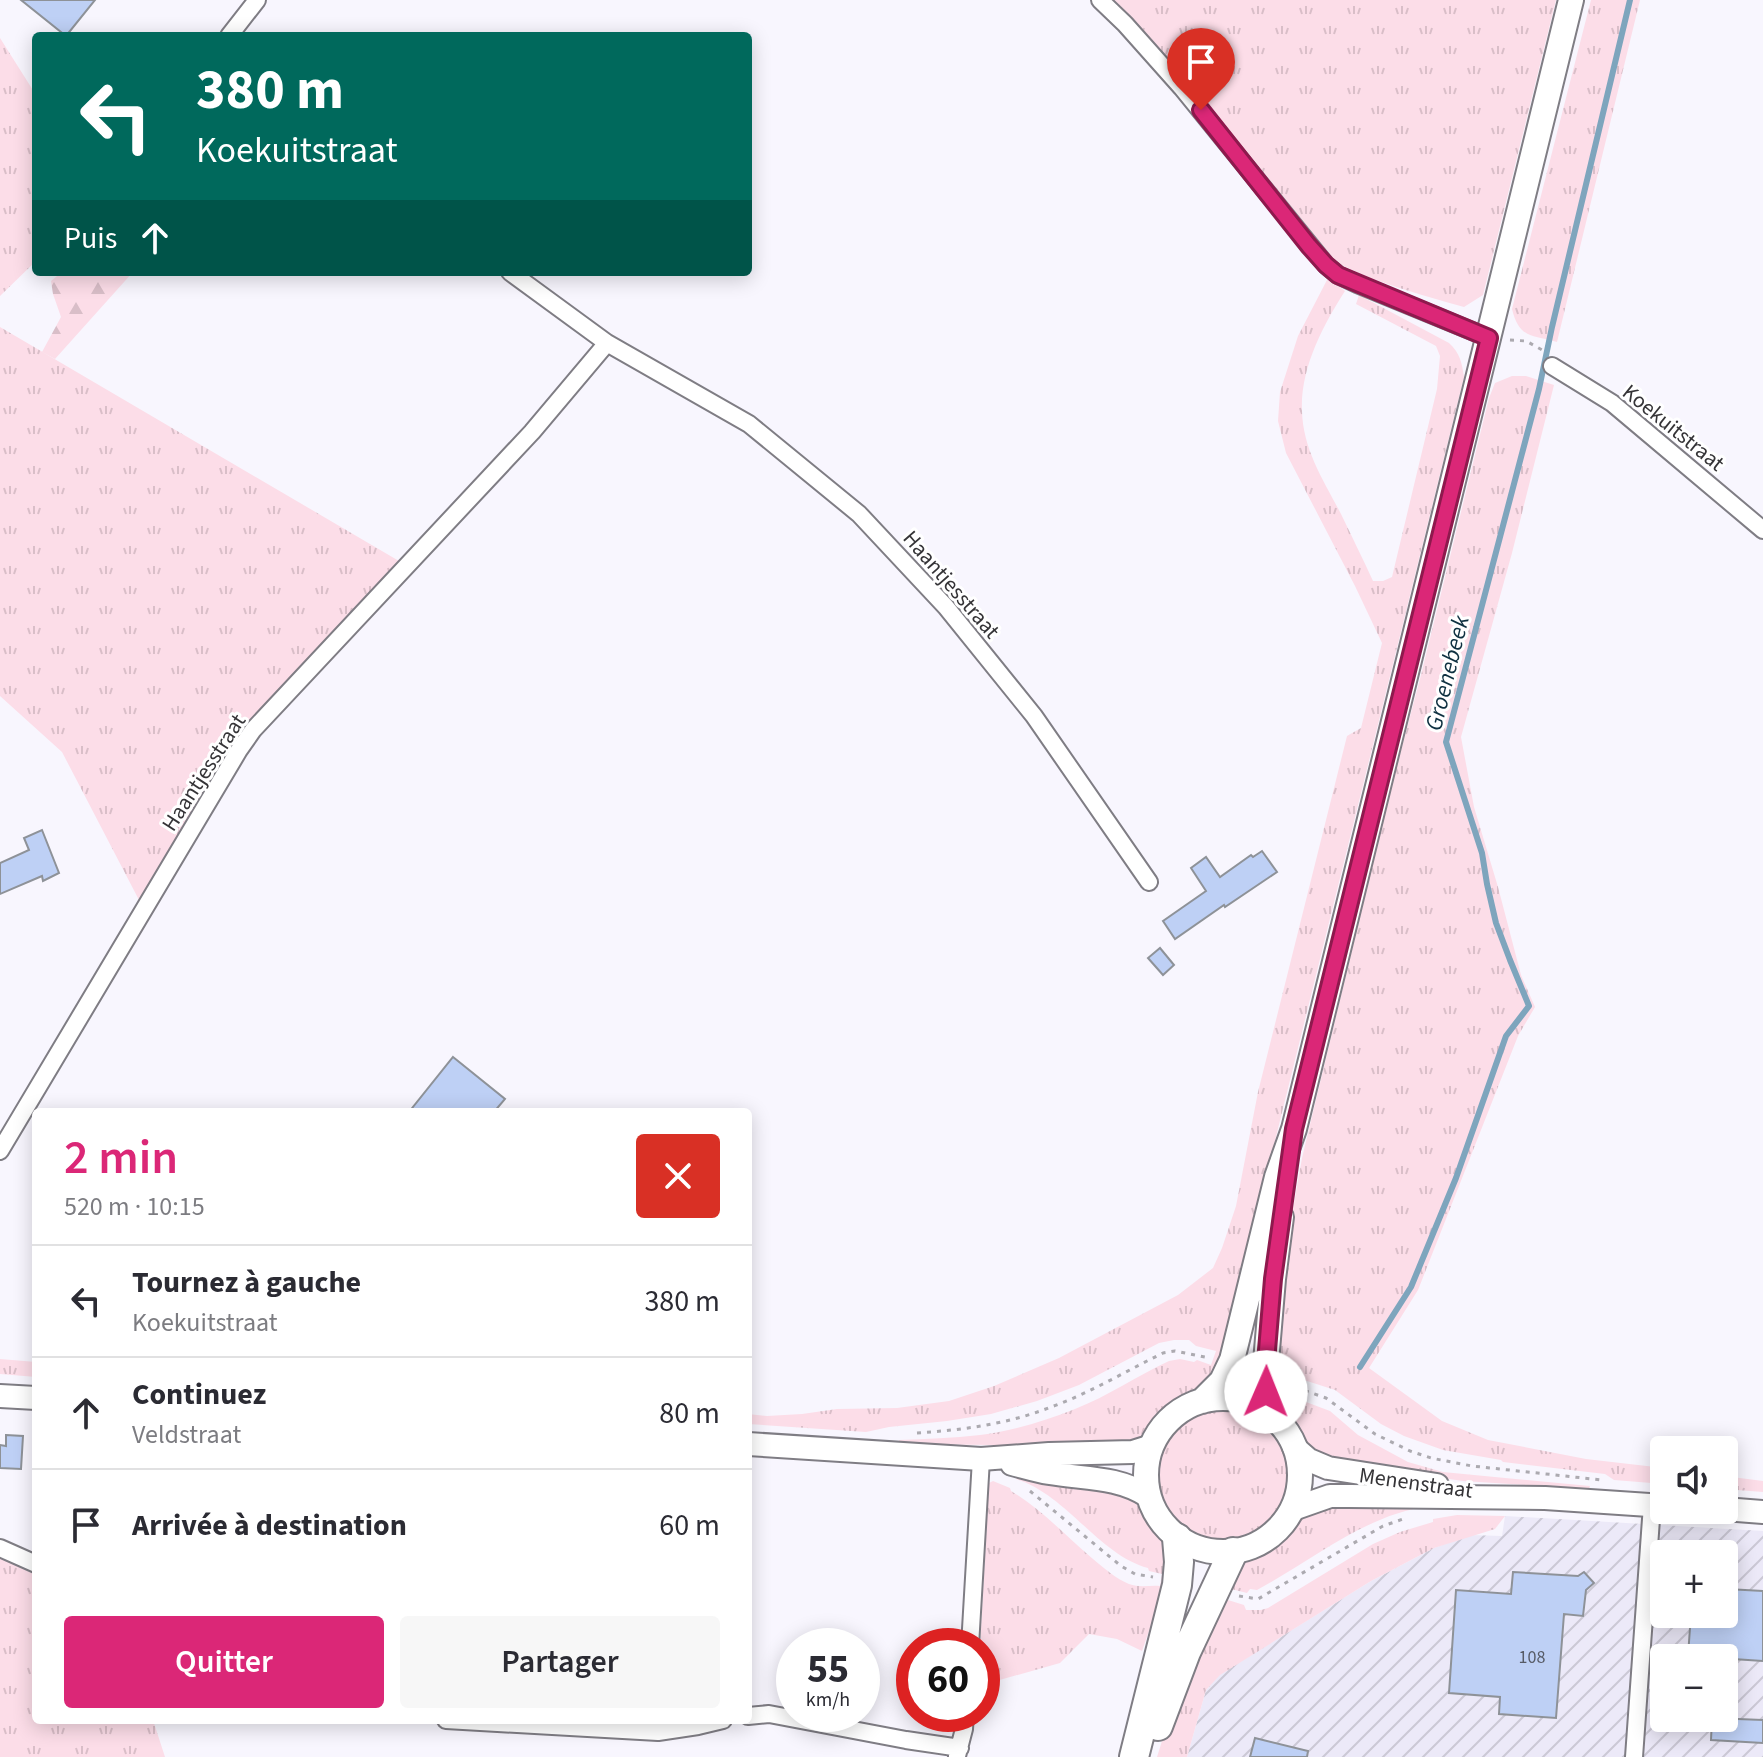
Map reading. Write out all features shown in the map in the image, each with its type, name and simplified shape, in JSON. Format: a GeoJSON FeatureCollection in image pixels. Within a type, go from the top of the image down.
{"type":"FeatureCollection","features":[{"type":"Feature","properties":{"kind":"highway"},"geometry":{"type":"LineString","coordinates":[[1134,1757],[1172,1607],[1179,1562],[1177,1538]]}},
{"type":"Feature","properties":{"kind":"highway"},"geometry":{"type":"LineString","coordinates":[[1148,1757],[1186,1652],[1233,1552]]}},
{"type":"Feature","properties":{"kind":"main road"},"geometry":{"type":"LineString","coordinates":[[1202,1401],[1222,1381],[1232,1360],[1277,1177],[1294,1129],[1574,0]]}},
{"type":"Feature","properties":{"kind":"main road"},"geometry":{"type":"LineString","coordinates":[[1273,1417],[1266,1392],[1267,1348],[1275,1263],[1294,1129]]}},
{"type":"Feature","properties":{"kind":"main road"},"geometry":{"type":"LineString","coordinates":[[0,1396],[32,1398]]}},
{"type":"Feature","properties":{"kind":"main road"},"geometry":{"type":"LineString","coordinates":[[1239,1400],[1257,1406],[1273,1417],[1285,1430],[1300,1467],[1299,1488],[1293,1509],[1282,1525],[1268,1538],[1233,1552],[1213,1552],[1177,1538],[1160,1519],[1148,1496],[1146,1471],[1152,1446],[1160,1431],[1186,1408],[1202,1401],[1239,1400]]}},
{"type":"Feature","properties":{"kind":"main road"},"geometry":{"type":"LineString","coordinates":[[752,1444],[986,1459],[1133,1452],[1152,1446]]}},
{"type":"Feature","properties":{"kind":"main road","name":"Menenstraat"},"geometry":{"type":"LineString","coordinates":[[1294,1447],[1309,1460],[1328,1468],[1545,1498]]}},
{"type":"Feature","properties":{"kind":"main road"},"geometry":{"type":"LineString","coordinates":[[986,1459],[1049,1473],[1118,1482],[1148,1496]]}},
{"type":"Feature","properties":{"kind":"main road","name":"Menenstraat"},"geometry":{"type":"LineString","coordinates":[[1293,1509],[1330,1496],[1545,1498],[1650,1505]]}},
{"type":"Feature","properties":{"kind":"main road"},"geometry":{"type":"LineString","coordinates":[[1738,1510],[1763,1512]]}},
{"type":"Feature","properties":{"kind":"street"},"geometry":{"type":"LineString","coordinates":[[232,32],[257,0]]}},
{"type":"Feature","properties":{"kind":"street"},"geometry":{"type":"LineString","coordinates":[[1100,0],[1182,88],[1326,265],[1338,275],[1489,338]]}},
{"type":"Feature","properties":{"kind":"street","name":"Haantjesstraat"},"geometry":{"type":"LineString","coordinates":[[515,276],[607,343],[749,424],[859,514],[946,607],[1034,716],[1149,882]]}},
{"type":"Feature","properties":{"kind":"street","name":"Haantjesstraat"},"geometry":{"type":"LineString","coordinates":[[0,1151],[253,730],[536,426],[607,343]]}},
{"type":"Feature","properties":{"kind":"street","name":"Koekuitstraat"},"geometry":{"type":"LineString","coordinates":[[1552,366],[1612,403],[1763,530]]}},
{"type":"Feature","properties":{"kind":"street"},"geometry":{"type":"LineString","coordinates":[[972,1628],[986,1459]]}},
{"type":"Feature","properties":{"kind":"street","name":"Menenstraat"},"geometry":{"type":"LineString","coordinates":[[1634,1757],[1656,1524]]}},
{"type":"Feature","properties":{"kind":"street"},"geometry":{"type":"LineString","coordinates":[[0,1548],[32,1562]]}},
{"type":"Feature","properties":{"kind":"street"},"geometry":{"type":"LineString","coordinates":[[752,1716],[769,1714],[958,1752],[962,1732]]}},
{"type":"Feature","properties":{"kind":"street"},"geometry":{"type":"LineString","coordinates":[[517,1724],[658,1732],[706,1724]]}},
{"type":"Feature","properties":{"kind":"path"},"geometry":{"type":"LineString","coordinates":[[1489,338],[1526,341],[1553,357],[1552,366]]}},
{"type":"Feature","properties":{"kind":"path"},"geometry":{"type":"LineString","coordinates":[[914,1433],[987,1425],[1049,1408],[1084,1394],[1163,1353],[1175,1351],[1205,1357]]}},
{"type":"Feature","properties":{"kind":"path"},"geometry":{"type":"LineString","coordinates":[[1284,1383],[1326,1398],[1375,1434],[1431,1458],[1472,1466],[1599,1479],[1612,1485]]}},
{"type":"Feature","properties":{"kind":"path"},"geometry":{"type":"LineString","coordinates":[[1025,1488],[1128,1570],[1161,1579]]}},
{"type":"Feature","properties":{"kind":"path"},"geometry":{"type":"LineString","coordinates":[[1230,1594],[1258,1599],[1383,1526],[1410,1516]]}},
{"type":"Feature","properties":{"kind":"shaded area"},"geometry":{"type":"Polygon","coordinates":[[[1505,1516],[1763,1531],[1763,1757],[1187,1757],[1206,1690],[1219,1675],[1371,1581],[1434,1548],[1470,1535],[1502,1536],[1505,1516]]]}},
{"type":"Feature","properties":{"kind":"green space"},"geometry":{"type":"Polygon","coordinates":[[[1108,0],[1556,0],[1483,295],[1464,307],[1378,281],[1331,259],[1108,0]]]}},
{"type":"Feature","properties":{"kind":"green space"},"geometry":{"type":"Polygon","coordinates":[[[1591,0],[1640,0],[1557,342],[1527,334],[1518,325],[1512,309],[1591,0]]]}},
{"type":"Feature","properties":{"kind":"green space"},"geometry":{"type":"Polygon","coordinates":[[[0,38],[32,89],[32,265],[0,296],[0,38]]]}},
{"type":"Feature","properties":{"kind":"green space"},"geometry":{"type":"Polygon","coordinates":[[[57,276],[129,276],[55,359],[42,352],[61,317],[51,281],[57,276]]]}},
{"type":"Feature","properties":{"kind":"green space"},"geometry":{"type":"Polygon","coordinates":[[[1328,278],[1345,291],[1321,333],[1309,364],[1302,395],[1303,425],[1316,465],[1373,581],[1392,577],[1437,389],[1440,356],[1436,346],[1356,304],[1359,295],[1449,343],[1460,358],[1464,377],[1223,1351],[1208,1388],[1168,1409],[1142,1436],[1129,1443],[1090,1446],[899,1444],[899,1440],[992,1433],[1040,1421],[1087,1404],[1169,1361],[1197,1360],[1211,1365],[1216,1351],[1196,1346],[1189,1340],[1174,1340],[1159,1343],[1079,1385],[991,1414],[866,1432],[752,1424],[752,1414],[897,1408],[949,1401],[994,1386],[1059,1358],[1178,1295],[1213,1268],[1236,1206],[1258,1092],[1347,736],[1361,728],[1382,643],[1286,453],[1278,421],[1280,392],[1298,336],[1328,278]]]}},
{"type":"Feature","properties":{"kind":"green space"},"geometry":{"type":"Polygon","coordinates":[[[0,327],[399,561],[234,741],[139,900],[62,752],[0,696],[0,327]]]}},
{"type":"Feature","properties":{"kind":"green space"},"geometry":{"type":"Polygon","coordinates":[[[1512,376],[1526,376],[1554,385],[1461,737],[1474,807],[1521,975],[1535,1007],[1518,1036],[1418,1290],[1369,1368],[1442,1421],[1488,1440],[1586,1459],[1650,1466],[1650,1483],[1614,1480],[1605,1474],[1503,1462],[1443,1450],[1381,1424],[1335,1390],[1287,1378],[1282,1393],[1330,1411],[1358,1435],[1408,1462],[1443,1472],[1590,1486],[1589,1489],[1463,1481],[1337,1463],[1312,1451],[1284,1410],[1277,1391],[1288,1237],[1302,1158],[1388,800],[1495,383],[1512,376]]]}},
{"type":"Feature","properties":{"kind":"green space"},"geometry":{"type":"Polygon","coordinates":[[[0,1359],[32,1362],[32,1377],[0,1374],[0,1359]]]}},
{"type":"Feature","properties":{"kind":"green space"},"geometry":{"type":"Polygon","coordinates":[[[1223,1411],[1247,1416],[1268,1430],[1282,1451],[1287,1475],[1282,1499],[1268,1520],[1247,1534],[1223,1539],[1199,1534],[1178,1520],[1164,1499],[1159,1475],[1164,1451],[1178,1430],[1199,1416],[1223,1411]]]}},
{"type":"Feature","properties":{"kind":"green space"},"geometry":{"type":"Polygon","coordinates":[[[1016,1475],[1113,1487],[1138,1506],[1169,1551],[1171,1562],[1154,1632],[1149,1631],[1142,1651],[1117,1639],[1089,1634],[1060,1663],[1000,1680],[1000,1628],[981,1628],[989,1483],[993,1481],[1010,1488],[1124,1582],[1137,1586],[1160,1586],[1162,1574],[1149,1571],[1114,1551],[1051,1498],[1016,1479],[1016,1475]]]}},
{"type":"Feature","properties":{"kind":"green space"},"geometry":{"type":"Polygon","coordinates":[[[1738,1478],[1763,1481],[1763,1492],[1738,1490],[1738,1478]]]}},
{"type":"Feature","properties":{"kind":"green space"},"geometry":{"type":"Polygon","coordinates":[[[1336,1504],[1430,1506],[1384,1518],[1362,1528],[1257,1590],[1250,1589],[1247,1593],[1231,1589],[1228,1600],[1244,1605],[1246,1610],[1268,1608],[1373,1544],[1433,1522],[1433,1519],[1457,1515],[1505,1516],[1495,1529],[1434,1548],[1371,1581],[1220,1675],[1206,1690],[1187,1757],[1157,1757],[1171,1712],[1242,1563],[1280,1543],[1309,1513],[1336,1504]]]}},
{"type":"Feature","properties":{"kind":"green space"},"geometry":{"type":"Polygon","coordinates":[[[0,1558],[32,1573],[32,1724],[154,1724],[165,1757],[0,1757],[0,1558]]]}},
{"type":"Feature","properties":{"kind":"building"},"geometry":{"type":"Polygon","coordinates":[[[21,0],[95,0],[69,32],[61,32],[21,0]]]}},
{"type":"Feature","properties":{"kind":"building"},"geometry":{"type":"Polygon","coordinates":[[[42,830],[59,873],[43,881],[42,876],[0,894],[0,863],[29,850],[24,838],[42,830]]]}},
{"type":"Feature","properties":{"kind":"building"},"geometry":{"type":"Polygon","coordinates":[[[1262,851],[1277,872],[1175,939],[1163,921],[1206,891],[1191,868],[1206,857],[1220,877],[1262,851]]]}},
{"type":"Feature","properties":{"kind":"building"},"geometry":{"type":"Polygon","coordinates":[[[1160,948],[1174,965],[1163,975],[1148,958],[1160,948]]]}},
{"type":"Feature","properties":{"kind":"building"},"geometry":{"type":"Polygon","coordinates":[[[453,1057],[505,1099],[497,1108],[412,1108],[453,1057]]]}},
{"type":"Feature","properties":{"kind":"building"},"geometry":{"type":"Polygon","coordinates":[[[6,1435],[23,1436],[21,1469],[0,1468],[0,1445],[6,1446],[6,1435]]]}},
{"type":"Feature","properties":{"kind":"building"},"geometry":{"type":"Polygon","coordinates":[[[1513,1572],[1578,1576],[1584,1572],[1594,1583],[1586,1590],[1583,1616],[1564,1614],[1556,1718],[1499,1714],[1500,1697],[1449,1693],[1456,1590],[1511,1594],[1513,1572]]]}},
{"type":"Feature","properties":{"kind":"building"},"geometry":{"type":"Polygon","coordinates":[[[1738,1590],[1763,1591],[1763,1661],[1738,1659],[1738,1644],[1689,1644],[1690,1628],[1738,1628],[1738,1590]]]}},
{"type":"Feature","properties":{"kind":"building"},"geometry":{"type":"Polygon","coordinates":[[[1738,1719],[1763,1720],[1763,1743],[1711,1740],[1711,1732],[1738,1732],[1738,1719]]]}},
{"type":"Feature","properties":{"kind":"building"},"geometry":{"type":"Polygon","coordinates":[[[1255,1738],[1308,1751],[1307,1757],[1250,1757],[1255,1738]]]}},
{"type":"Feature","properties":{"kind":"waterway","name":"Groenebeek"},"geometry":{"type":"LineString","coordinates":[[1360,1367],[1411,1287],[1456,1178],[1506,1036],[1529,1006],[1496,923],[1482,853],[1446,742],[1539,389],[1630,0]]}},
{"type":"Feature","properties":{"kind":"route"},"geometry":{"type":"LineString","coordinates":[[1201,110],[1309,246],[1338,275],[1489,338],[1294,1129],[1273,1279],[1266,1392]]}}]}
